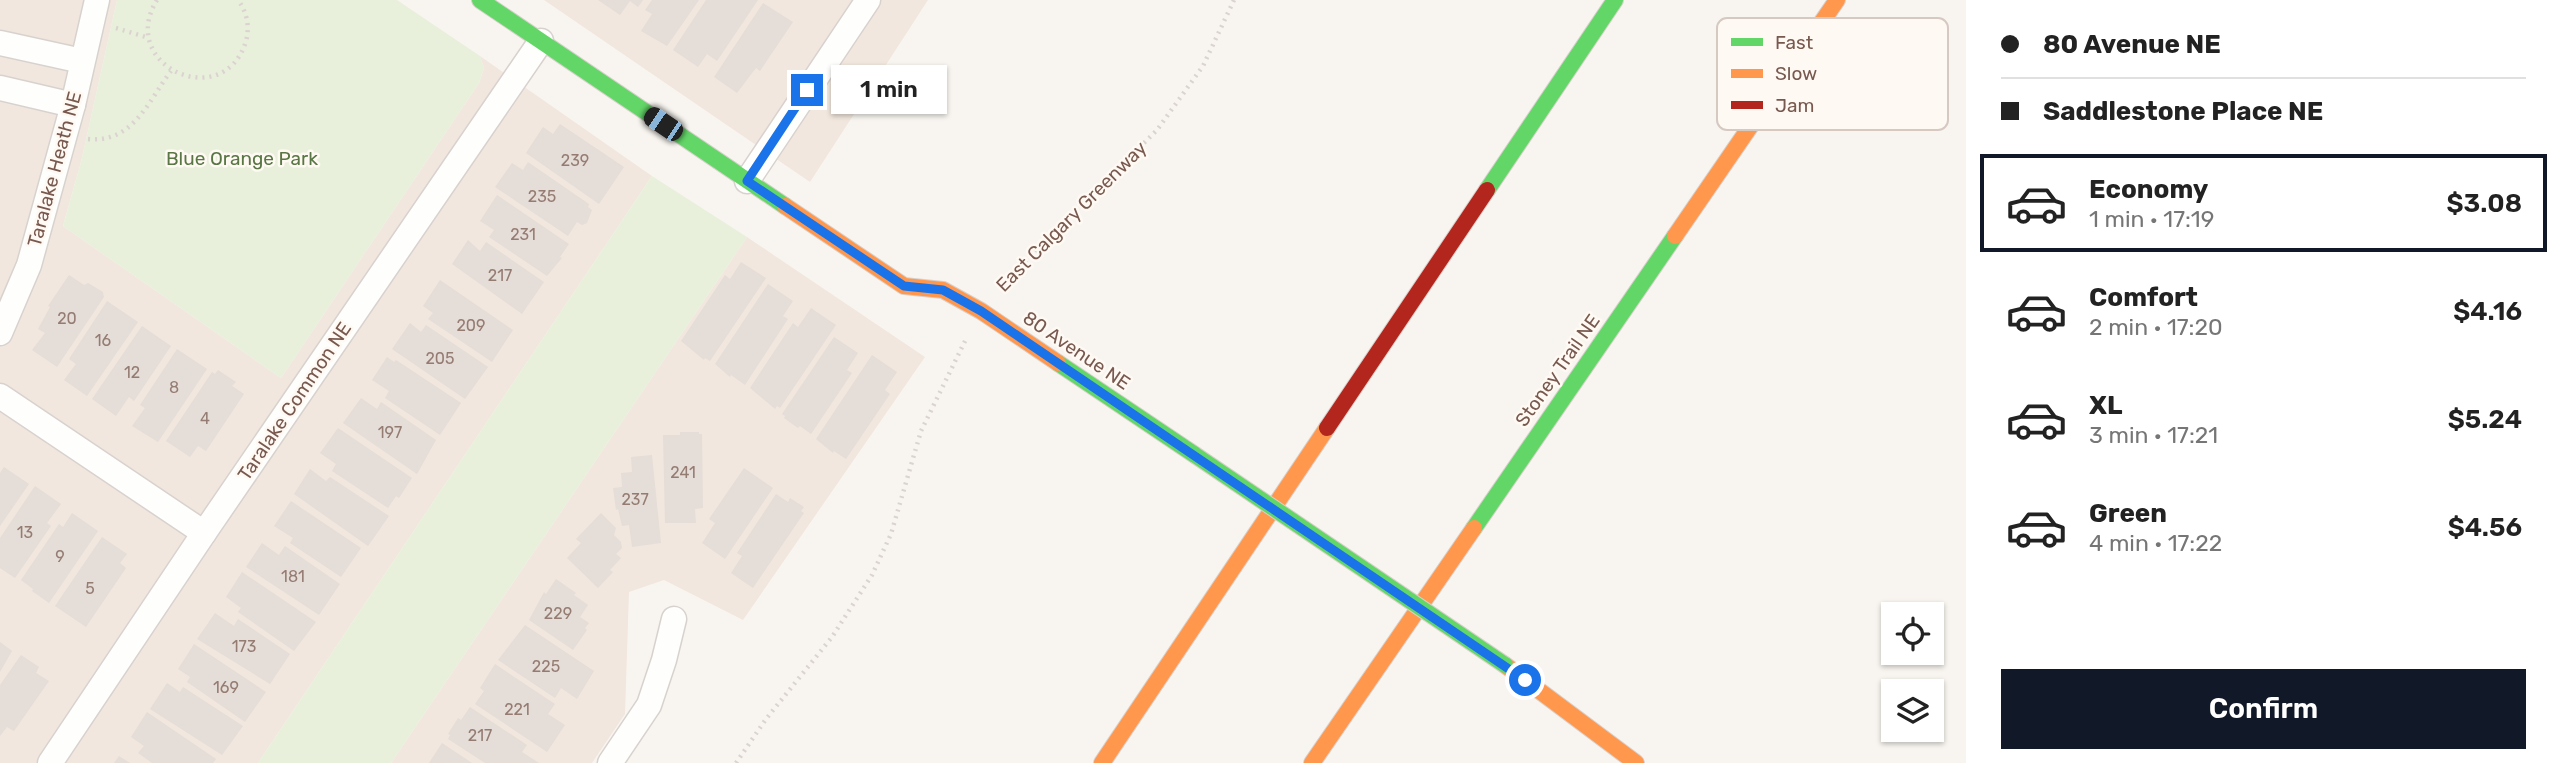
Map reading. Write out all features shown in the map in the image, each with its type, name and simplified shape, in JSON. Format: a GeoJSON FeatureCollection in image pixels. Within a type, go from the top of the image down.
{"type":"FeatureCollection","features":[{"type":"Feature","properties":{"kind":"main road","name":"80 Avenue NE"},"geometry":{"type":"LineString","coordinates":[[480,0],[904,286],[943,290],[981,311],[1505,665],[1636,763]]}},
{"type":"Feature","properties":{"kind":"main road"},"geometry":{"type":"LineString","coordinates":[[1102,763],[1615,0]]}},
{"type":"Feature","properties":{"kind":"main road","name":"Stoney Trail NE"},"geometry":{"type":"LineString","coordinates":[[1825,18],[1837,0]]}},
{"type":"Feature","properties":{"kind":"main road","name":"Stoney Trail NE"},"geometry":{"type":"LineString","coordinates":[[1312,763],[1748,130]]}},
{"type":"Feature","properties":{"kind":"street"},"geometry":{"type":"LineString","coordinates":[[747,181],[868,0]]}},
{"type":"Feature","properties":{"kind":"street","name":"Taralake Heath NE"},"geometry":{"type":"LineString","coordinates":[[0,333],[29,265],[73,105],[94,11]]}},
{"type":"Feature","properties":{"kind":"street","name":"Taralake Common NE"},"geometry":{"type":"LineString","coordinates":[[50,763],[541,41]]}},
{"type":"Feature","properties":{"kind":"street"},"geometry":{"type":"LineString","coordinates":[[0,43],[82,61]]}},
{"type":"Feature","properties":{"kind":"street"},"geometry":{"type":"LineString","coordinates":[[0,88],[73,105]]}},
{"type":"Feature","properties":{"kind":"street"},"geometry":{"type":"LineString","coordinates":[[0,396],[204,533]]}},
{"type":"Feature","properties":{"kind":"street"},"geometry":{"type":"LineString","coordinates":[[610,763],[649,705],[674,619]]}},
{"type":"Feature","properties":{"kind":"path"},"geometry":{"type":"LineString","coordinates":[[157,0],[151,9],[148,26],[149,38],[158,59],[170,71],[187,77],[204,78],[219,74],[232,65],[242,52],[247,37],[247,22],[238,0]]}},
{"type":"Feature","properties":{"kind":"path","name":"East Calgary Greenway"},"geometry":{"type":"LineString","coordinates":[[736,763],[766,719],[832,637],[873,575],[891,534],[922,430],[991,295],[1157,130],[1203,66],[1234,0]]}},
{"type":"Feature","properties":{"kind":"path"},"geometry":{"type":"LineString","coordinates":[[94,11],[149,38]]}},
{"type":"Feature","properties":{"kind":"path"},"geometry":{"type":"LineString","coordinates":[[64,137],[105,139],[131,128],[170,71]]}},
{"type":"Feature","properties":{"kind":"shaded area"},"geometry":{"type":"Polygon","coordinates":[[[0,0],[117,0],[81,162],[63,226],[281,378],[479,83],[484,68],[480,56],[652,176],[258,763],[0,763],[0,0]]]}},
{"type":"Feature","properties":{"kind":"shaded area"},"geometry":{"type":"Polygon","coordinates":[[[544,0],[928,0],[810,182],[544,0]]]}},
{"type":"Feature","properties":{"kind":"shaded area"},"geometry":{"type":"Polygon","coordinates":[[[747,237],[925,357],[743,620],[664,580],[629,592],[625,714],[592,763],[391,763],[747,237]]]}},
{"type":"Feature","properties":{"kind":"green space","name":"Blue Orange Park"},"geometry":{"type":"Polygon","coordinates":[[[117,0],[397,0],[480,56],[484,68],[479,83],[281,378],[63,226],[81,162],[117,0]]]}},
{"type":"Feature","properties":{"kind":"green space"},"geometry":{"type":"Polygon","coordinates":[[[652,176],[747,237],[391,763],[258,763],[652,176]]]}},
{"type":"Feature","properties":{"kind":"building"},"geometry":{"type":"Polygon","coordinates":[[[598,0],[643,0],[638,7],[630,1],[620,15],[598,0]]]}},
{"type":"Feature","properties":{"kind":"building"},"geometry":{"type":"Polygon","coordinates":[[[652,0],[699,0],[667,46],[641,31],[652,14],[645,10],[652,0]]]}},
{"type":"Feature","properties":{"kind":"building"},"geometry":{"type":"Polygon","coordinates":[[[706,0],[758,0],[717,61],[707,54],[698,67],[673,50],[706,0]]]}},
{"type":"Feature","properties":{"kind":"building"},"geometry":{"type":"Polygon","coordinates":[[[763,3],[793,22],[760,71],[756,68],[737,93],[714,77],[763,3]]]}},
{"type":"Feature","properties":{"kind":"building"},"geometry":{"type":"Polygon","coordinates":[[[560,124],[624,167],[599,204],[526,153],[543,127],[553,134],[560,124]]]}},
{"type":"Feature","properties":{"kind":"building"},"geometry":{"type":"Polygon","coordinates":[[[528,162],[589,204],[588,207],[592,210],[587,223],[582,225],[577,222],[568,236],[495,187],[512,163],[523,170],[528,162]]]}},
{"type":"Feature","properties":{"kind":"building"},"geometry":{"type":"Polygon","coordinates":[[[497,195],[569,244],[560,257],[562,258],[547,276],[489,237],[494,230],[480,221],[497,195]]]}},
{"type":"Feature","properties":{"kind":"building"},"geometry":{"type":"Polygon","coordinates":[[[468,240],[480,251],[486,242],[544,282],[522,314],[452,264],[468,240]]]}},
{"type":"Feature","properties":{"kind":"building"},"geometry":{"type":"Polygon","coordinates":[[[741,262],[766,278],[710,361],[705,358],[704,360],[681,341],[725,275],[730,279],[741,262]]]}},
{"type":"Feature","properties":{"kind":"building"},"geometry":{"type":"Polygon","coordinates":[[[69,275],[84,285],[88,283],[103,292],[104,297],[57,367],[32,350],[45,333],[38,329],[50,307],[48,306],[69,275]]]}},
{"type":"Feature","properties":{"kind":"building"},"geometry":{"type":"Polygon","coordinates":[[[440,280],[513,330],[492,362],[428,319],[433,313],[423,306],[440,280]]]}},
{"type":"Feature","properties":{"kind":"building"},"geometry":{"type":"Polygon","coordinates":[[[768,284],[793,301],[783,316],[788,319],[745,385],[715,364],[768,284]]]}},
{"type":"Feature","properties":{"kind":"building"},"geometry":{"type":"Polygon","coordinates":[[[107,301],[138,322],[87,396],[64,380],[76,364],[69,359],[107,301]]]}},
{"type":"Feature","properties":{"kind":"building"},"geometry":{"type":"Polygon","coordinates":[[[811,308],[836,325],[780,408],[777,406],[775,409],[750,388],[793,323],[798,327],[811,308]]]}},
{"type":"Feature","properties":{"kind":"building"},"geometry":{"type":"Polygon","coordinates":[[[410,323],[421,332],[426,325],[488,367],[465,399],[392,349],[410,323]]]}},
{"type":"Feature","properties":{"kind":"building"},"geometry":{"type":"Polygon","coordinates":[[[142,326],[171,346],[134,401],[129,397],[116,416],[92,399],[142,326]]]}},
{"type":"Feature","properties":{"kind":"building"},"geometry":{"type":"Polygon","coordinates":[[[834,337],[858,353],[847,370],[852,373],[811,434],[800,426],[798,428],[782,414],[834,337]]]}},
{"type":"Feature","properties":{"kind":"building"},"geometry":{"type":"Polygon","coordinates":[[[177,349],[207,369],[158,442],[132,426],[145,408],[140,405],[177,349]]]}},
{"type":"Feature","properties":{"kind":"building"},"geometry":{"type":"Polygon","coordinates":[[[872,355],[897,372],[885,390],[890,394],[846,459],[834,451],[833,453],[816,439],[872,355]]]}},
{"type":"Feature","properties":{"kind":"building"},"geometry":{"type":"Polygon","coordinates":[[[387,357],[394,362],[396,360],[461,403],[440,435],[385,398],[389,391],[372,380],[387,357]]]}},
{"type":"Feature","properties":{"kind":"building"},"geometry":{"type":"Polygon","coordinates":[[[218,370],[236,382],[232,386],[244,394],[206,451],[198,446],[190,457],[166,441],[212,372],[215,374],[218,370]]]}},
{"type":"Feature","properties":{"kind":"building"},"geometry":{"type":"Polygon","coordinates":[[[361,398],[377,409],[381,402],[436,440],[417,474],[343,423],[361,398]]]}},
{"type":"Feature","properties":{"kind":"building"},"geometry":{"type":"Polygon","coordinates":[[[338,428],[412,478],[399,498],[396,496],[388,508],[332,471],[336,464],[320,453],[338,428]]]}},
{"type":"Feature","properties":{"kind":"building"},"geometry":{"type":"Polygon","coordinates":[[[680,432],[702,434],[703,508],[695,509],[696,523],[665,523],[663,435],[680,435],[680,432]]]}},
{"type":"Feature","properties":{"kind":"building"},"geometry":{"type":"Polygon","coordinates":[[[652,455],[661,543],[632,547],[629,525],[622,526],[618,509],[616,510],[613,488],[622,487],[621,473],[632,472],[631,457],[652,455]]]}},
{"type":"Feature","properties":{"kind":"building"},"geometry":{"type":"Polygon","coordinates":[[[4,467],[29,484],[0,526],[0,473],[4,467]]]}},
{"type":"Feature","properties":{"kind":"building"},"geometry":{"type":"Polygon","coordinates":[[[744,468],[773,488],[725,559],[702,543],[715,523],[709,519],[744,468]]]}},
{"type":"Feature","properties":{"kind":"building"},"geometry":{"type":"Polygon","coordinates":[[[310,469],[326,481],[330,477],[389,516],[368,546],[294,494],[310,469]]]}},
{"type":"Feature","properties":{"kind":"building"},"geometry":{"type":"Polygon","coordinates":[[[35,486],[61,504],[47,523],[51,526],[15,578],[0,568],[0,538],[35,486]]]}},
{"type":"Feature","properties":{"kind":"building"},"geometry":{"type":"Polygon","coordinates":[[[776,494],[788,502],[790,498],[804,507],[801,511],[804,513],[753,588],[731,573],[742,556],[737,553],[776,494]]]}},
{"type":"Feature","properties":{"kind":"building"},"geometry":{"type":"Polygon","coordinates":[[[291,501],[361,548],[341,577],[290,543],[293,538],[274,526],[291,501]]]}},
{"type":"Feature","properties":{"kind":"building"},"geometry":{"type":"Polygon","coordinates":[[[72,513],[98,531],[49,603],[21,580],[59,524],[63,527],[72,513]]]}},
{"type":"Feature","properties":{"kind":"building"},"geometry":{"type":"Polygon","coordinates":[[[601,513],[616,528],[614,535],[621,542],[622,548],[616,554],[621,558],[610,570],[613,572],[598,588],[567,558],[581,543],[576,539],[601,513]]]}},
{"type":"Feature","properties":{"kind":"building"},"geometry":{"type":"Polygon","coordinates":[[[102,537],[127,554],[120,563],[126,568],[86,627],[55,606],[102,537]]]}},
{"type":"Feature","properties":{"kind":"building"},"geometry":{"type":"Polygon","coordinates":[[[262,543],[279,555],[285,546],[340,584],[319,615],[246,567],[262,543]]]}},
{"type":"Feature","properties":{"kind":"building"},"geometry":{"type":"Polygon","coordinates":[[[242,572],[316,622],[294,651],[238,612],[241,608],[226,597],[242,572]]]}},
{"type":"Feature","properties":{"kind":"building"},"geometry":{"type":"Polygon","coordinates":[[[556,579],[588,605],[580,617],[589,623],[585,628],[587,630],[573,650],[529,620],[544,592],[546,594],[556,579]]]}},
{"type":"Feature","properties":{"kind":"building"},"geometry":{"type":"Polygon","coordinates":[[[215,613],[234,626],[238,619],[290,654],[270,684],[197,639],[215,613]]]}},
{"type":"Feature","properties":{"kind":"building"},"geometry":{"type":"Polygon","coordinates":[[[525,625],[594,671],[577,699],[561,688],[555,698],[498,660],[525,625]]]}},
{"type":"Feature","properties":{"kind":"building"},"geometry":{"type":"Polygon","coordinates":[[[0,642],[12,651],[0,672],[0,642]]]}},
{"type":"Feature","properties":{"kind":"building"},"geometry":{"type":"Polygon","coordinates":[[[194,644],[266,692],[245,722],[187,682],[190,677],[178,669],[194,644]]]}},
{"type":"Feature","properties":{"kind":"building"},"geometry":{"type":"Polygon","coordinates":[[[21,655],[39,667],[36,673],[49,681],[14,731],[7,727],[0,736],[0,685],[21,655]]]}},
{"type":"Feature","properties":{"kind":"building"},"geometry":{"type":"Polygon","coordinates":[[[495,664],[555,704],[548,714],[565,725],[547,752],[475,704],[484,691],[480,688],[495,664]]]}},
{"type":"Feature","properties":{"kind":"building"},"geometry":{"type":"Polygon","coordinates":[[[167,683],[180,692],[183,687],[243,726],[222,755],[150,709],[167,683]]]}},
{"type":"Feature","properties":{"kind":"building"},"geometry":{"type":"Polygon","coordinates":[[[470,707],[527,745],[522,752],[539,763],[485,763],[448,739],[448,734],[458,718],[461,720],[470,707]]]}},
{"type":"Feature","properties":{"kind":"building"},"geometry":{"type":"Polygon","coordinates":[[[147,712],[216,759],[213,763],[152,763],[138,753],[144,746],[131,737],[147,712]]]}},
{"type":"Feature","properties":{"kind":"building"},"geometry":{"type":"Polygon","coordinates":[[[442,743],[472,763],[429,763],[442,743]]]}},
{"type":"Feature","properties":{"kind":"building"},"geometry":{"type":"Polygon","coordinates":[[[119,756],[130,763],[114,763],[119,756]]]}},
{"type":"Feature","properties":{"kind":"traffic: fast"},"geometry":{"type":"LineString","coordinates":[[480,0],[785,206]]}},
{"type":"Feature","properties":{"kind":"traffic: fast"},"geometry":{"type":"LineString","coordinates":[[1487,190],[1615,0]]}},
{"type":"Feature","properties":{"kind":"traffic: fast"},"geometry":{"type":"LineString","coordinates":[[1474,528],[1675,236]]}},
{"type":"Feature","properties":{"kind":"traffic: fast"},"geometry":{"type":"LineString","coordinates":[[1058,363],[1195,455]]}},
{"type":"Feature","properties":{"kind":"traffic: fast"},"geometry":{"type":"LineString","coordinates":[[1195,455],[1505,665]]}},
{"type":"Feature","properties":{"kind":"traffic: slow"},"geometry":{"type":"LineString","coordinates":[[1825,18],[1837,0]]}},
{"type":"Feature","properties":{"kind":"traffic: slow"},"geometry":{"type":"LineString","coordinates":[[1675,236],[1748,130]]}},
{"type":"Feature","properties":{"kind":"traffic: slow"},"geometry":{"type":"LineString","coordinates":[[785,206],[904,286],[943,290],[981,311],[1058,363]]}},
{"type":"Feature","properties":{"kind":"traffic: slow"},"geometry":{"type":"LineString","coordinates":[[1102,763],[1327,428]]}},
{"type":"Feature","properties":{"kind":"traffic: slow"},"geometry":{"type":"LineString","coordinates":[[1312,763],[1474,528]]}},
{"type":"Feature","properties":{"kind":"traffic: slow"},"geometry":{"type":"LineString","coordinates":[[1505,665],[1636,763]]}},
{"type":"Feature","properties":{"kind":"traffic: jam"},"geometry":{"type":"LineString","coordinates":[[1327,428],[1487,190]]}},
{"type":"Feature","properties":{"kind":"route"},"geometry":{"type":"LineString","coordinates":[[807,90],[747,181],[904,286],[943,290],[981,311],[1525,680]]}}]}
